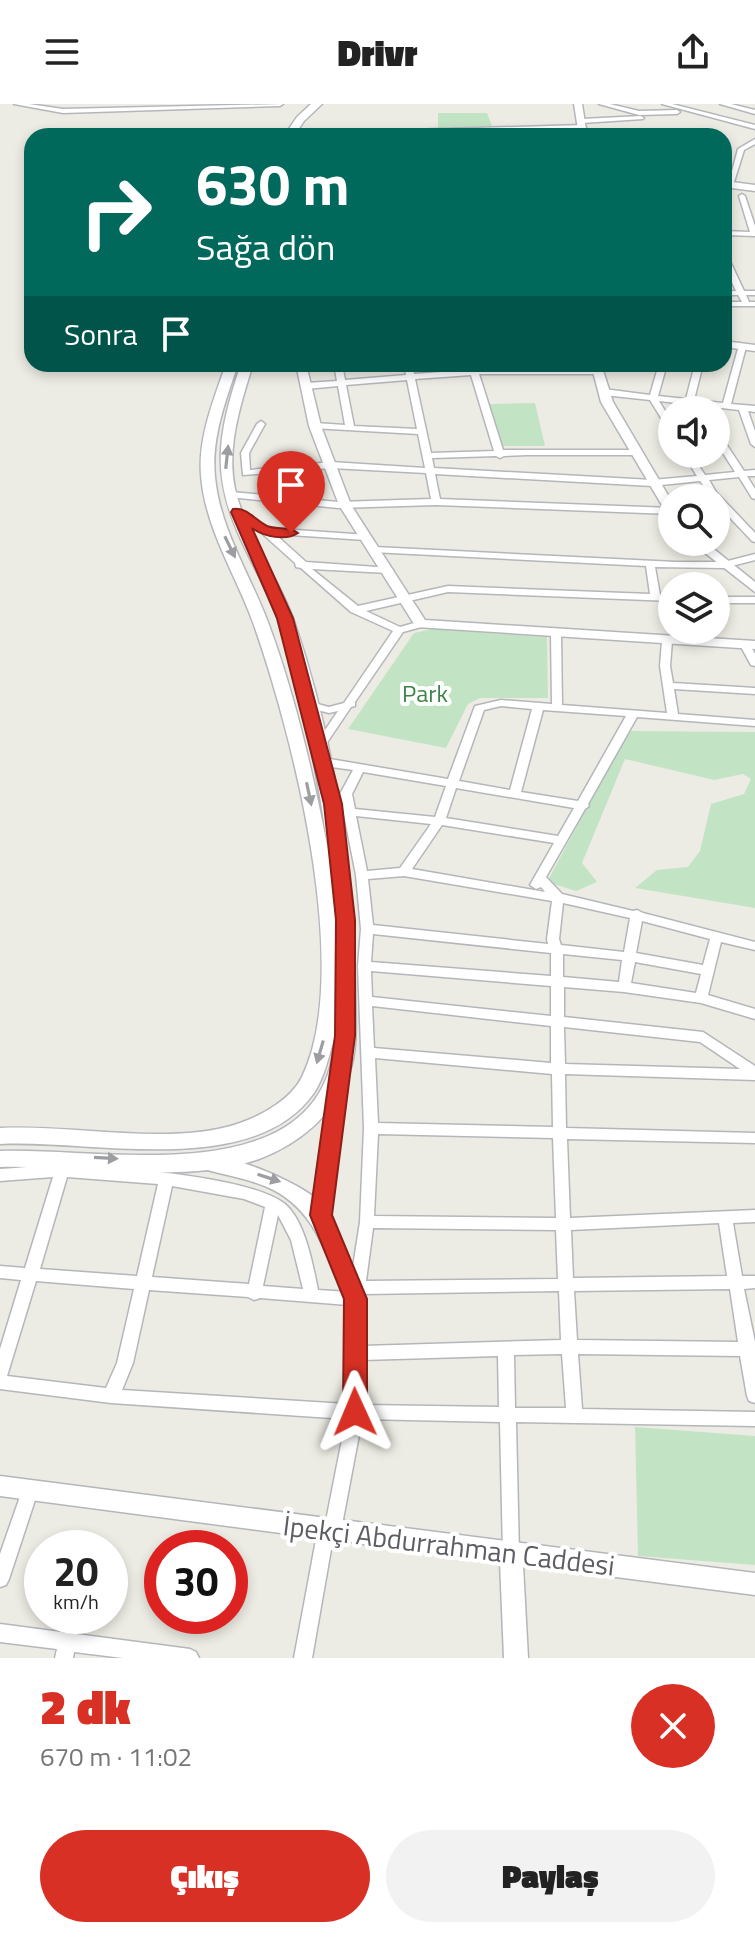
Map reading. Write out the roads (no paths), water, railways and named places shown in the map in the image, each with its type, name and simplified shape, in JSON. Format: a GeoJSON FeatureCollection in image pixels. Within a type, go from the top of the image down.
{"type":"FeatureCollection","features":[{"type":"Feature","properties":{"kind":"main road"},"geometry":{"type":"LineString","coordinates":[[294,128],[317,104]]}},
{"type":"Feature","properties":{"kind":"main road"},"geometry":{"type":"LineString","coordinates":[[308,128],[312,120],[330,104]]}},
{"type":"Feature","properties":{"kind":"main road"},"geometry":{"type":"LineString","coordinates":[[0,1136],[34,1132],[176,1139],[235,1133],[290,1106],[312,1079],[320,1053],[328,1022],[329,944],[312,810],[299,744],[264,631],[213,505],[208,473],[214,426],[230,372]]}},
{"type":"Feature","properties":{"kind":"main road"},"geometry":{"type":"LineString","coordinates":[[0,1159],[80,1157],[206,1163],[280,1141],[331,1092],[340,1071],[345,1036],[345,920],[333,804],[310,705],[285,618],[235,504],[226,472],[230,432],[245,372]]}},
{"type":"Feature","properties":{"kind":"street"},"geometry":{"type":"LineString","coordinates":[[17,104],[63,111],[280,104]]}},
{"type":"Feature","properties":{"kind":"street"},"geometry":{"type":"LineString","coordinates":[[578,104],[583,128],[641,118]]}},
{"type":"Feature","properties":{"kind":"street"},"geometry":{"type":"LineString","coordinates":[[602,104],[639,113],[689,111],[697,104]]}},
{"type":"Feature","properties":{"kind":"street"},"geometry":{"type":"LineString","coordinates":[[665,104],[755,127]]}},
{"type":"Feature","properties":{"kind":"street"},"geometry":{"type":"LineString","coordinates":[[723,104],[755,112]]}},
{"type":"Feature","properties":{"kind":"street"},"geometry":{"type":"LineString","coordinates":[[743,109],[753,104]]}},
{"type":"Feature","properties":{"kind":"street"},"geometry":{"type":"LineString","coordinates":[[732,172],[741,149],[755,141]]}},
{"type":"Feature","properties":{"kind":"street"},"geometry":{"type":"LineString","coordinates":[[732,186],[755,188]]}},
{"type":"Feature","properties":{"kind":"street"},"geometry":{"type":"LineString","coordinates":[[732,233],[754,234],[742,196]]}},
{"type":"Feature","properties":{"kind":"street"},"geometry":{"type":"LineString","coordinates":[[744,209],[755,210]]}},
{"type":"Feature","properties":{"kind":"street"},"geometry":{"type":"LineString","coordinates":[[732,275],[740,293],[751,304]]}},
{"type":"Feature","properties":{"kind":"street"},"geometry":{"type":"LineString","coordinates":[[732,293],[755,293]]}},
{"type":"Feature","properties":{"kind":"street"},"geometry":{"type":"LineString","coordinates":[[732,344],[755,348]]}},
{"type":"Feature","properties":{"kind":"street"},"geometry":{"type":"LineString","coordinates":[[729,396],[742,347]]}},
{"type":"Feature","properties":{"kind":"street"},"geometry":{"type":"LineString","coordinates":[[303,372],[315,426],[345,505],[421,624]]}},
{"type":"Feature","properties":{"kind":"street"},"geometry":{"type":"LineString","coordinates":[[340,372],[350,428]]}},
{"type":"Feature","properties":{"kind":"street"},"geometry":{"type":"LineString","coordinates":[[409,372],[436,502]]}},
{"type":"Feature","properties":{"kind":"street"},"geometry":{"type":"LineString","coordinates":[[306,386],[444,372]]}},
{"type":"Feature","properties":{"kind":"street"},"geometry":{"type":"LineString","coordinates":[[473,372],[500,455]]}},
{"type":"Feature","properties":{"kind":"street"},"geometry":{"type":"LineString","coordinates":[[597,372],[604,392],[658,492]]}},
{"type":"Feature","properties":{"kind":"street"},"geometry":{"type":"LineString","coordinates":[[658,406],[653,398],[661,372]]}},
{"type":"Feature","properties":{"kind":"street"},"geometry":{"type":"LineString","coordinates":[[697,396],[698,372]]}},
{"type":"Feature","properties":{"kind":"street"},"geometry":{"type":"LineString","coordinates":[[604,392],[658,399]]}},
{"type":"Feature","properties":{"kind":"street"},"geometry":{"type":"LineString","coordinates":[[730,406],[755,409]]}},
{"type":"Feature","properties":{"kind":"street"},"geometry":{"type":"LineString","coordinates":[[743,408],[755,444]]}},
{"type":"Feature","properties":{"kind":"street"},"geometry":{"type":"LineString","coordinates":[[261,424],[245,453],[246,473],[331,465],[652,483],[755,473]]}},
{"type":"Feature","properties":{"kind":"street"},"geometry":{"type":"LineString","coordinates":[[315,426],[422,432]]}},
{"type":"Feature","properties":{"kind":"street"},"geometry":{"type":"LineString","coordinates":[[543,478],[547,452]]}},
{"type":"Feature","properties":{"kind":"street"},"geometry":{"type":"LineString","coordinates":[[426,456],[635,453]]}},
{"type":"Feature","properties":{"kind":"street"},"geometry":{"type":"LineString","coordinates":[[730,459],[755,496]]}},
{"type":"Feature","properties":{"kind":"street"},"geometry":{"type":"LineString","coordinates":[[696,468],[755,539]]}},
{"type":"Feature","properties":{"kind":"street"},"geometry":{"type":"LineString","coordinates":[[235,504],[436,502],[658,511]]}},
{"type":"Feature","properties":{"kind":"street"},"geometry":{"type":"LineString","coordinates":[[235,504],[299,565],[355,610],[399,630],[421,624],[658,640]]}},
{"type":"Feature","properties":{"kind":"street"},"geometry":{"type":"LineString","coordinates":[[266,531],[365,537]]}},
{"type":"Feature","properties":{"kind":"street"},"geometry":{"type":"LineString","coordinates":[[375,550],[650,564],[724,565],[755,557]]}},
{"type":"Feature","properties":{"kind":"street"},"geometry":{"type":"LineString","coordinates":[[713,556],[755,588]]}},
{"type":"Feature","properties":{"kind":"street"},"geometry":{"type":"LineString","coordinates":[[650,564],[655,597]]}},
{"type":"Feature","properties":{"kind":"street"},"geometry":{"type":"LineString","coordinates":[[299,565],[388,570]]}},
{"type":"Feature","properties":{"kind":"street"},"geometry":{"type":"LineString","coordinates":[[355,610],[448,589],[658,597]]}},
{"type":"Feature","properties":{"kind":"street"},"geometry":{"type":"LineString","coordinates":[[730,600],[755,600]]}},
{"type":"Feature","properties":{"kind":"street"},"geometry":{"type":"LineString","coordinates":[[399,630],[322,754],[359,769],[583,806]]}},
{"type":"Feature","properties":{"kind":"street"},"geometry":{"type":"LineString","coordinates":[[556,634],[557,708]]}},
{"type":"Feature","properties":{"kind":"street"},"geometry":{"type":"LineString","coordinates":[[667,644],[665,666],[671,686],[673,717]]}},
{"type":"Feature","properties":{"kind":"street"},"geometry":{"type":"LineString","coordinates":[[729,644],[750,645],[755,663]]}},
{"type":"Feature","properties":{"kind":"street"},"geometry":{"type":"LineString","coordinates":[[671,686],[755,691]]}},
{"type":"Feature","properties":{"kind":"street"},"geometry":{"type":"LineString","coordinates":[[404,872],[439,821],[479,708],[501,703],[755,723]]}},
{"type":"Feature","properties":{"kind":"street"},"geometry":{"type":"LineString","coordinates":[[310,705],[329,710],[351,704]]}},
{"type":"Feature","properties":{"kind":"street"},"geometry":{"type":"LineString","coordinates":[[514,795],[538,707]]}},
{"type":"Feature","properties":{"kind":"street"},"geometry":{"type":"LineString","coordinates":[[532,893],[559,840],[583,806],[633,714]]}},
{"type":"Feature","properties":{"kind":"street"},"geometry":{"type":"LineString","coordinates":[[303,1658],[355,1412],[356,1293],[367,1222],[371,1128],[364,966],[367,929],[362,875],[346,794],[359,769]]}},
{"type":"Feature","properties":{"kind":"street"},"geometry":{"type":"LineString","coordinates":[[350,812],[439,821],[559,840]]}},
{"type":"Feature","properties":{"kind":"street"},"geometry":{"type":"LineString","coordinates":[[362,875],[404,872],[532,893],[637,914],[716,938],[755,946]]}},
{"type":"Feature","properties":{"kind":"street"},"geometry":{"type":"LineString","coordinates":[[540,878],[558,898],[553,939],[557,950],[558,1135],[563,1285],[574,1415]]}},
{"type":"Feature","properties":{"kind":"street"},"geometry":{"type":"LineString","coordinates":[[624,987],[632,957],[637,914]]}},
{"type":"Feature","properties":{"kind":"street"},"geometry":{"type":"LineString","coordinates":[[367,929],[632,957],[708,971]]}},
{"type":"Feature","properties":{"kind":"street"},"geometry":{"type":"LineString","coordinates":[[701,998],[716,938]]}},
{"type":"Feature","properties":{"kind":"street"},"geometry":{"type":"LineString","coordinates":[[364,966],[624,987],[701,998],[755,1014]]}},
{"type":"Feature","properties":{"kind":"street"},"geometry":{"type":"LineString","coordinates":[[366,1001],[703,1037],[755,1074]]}},
{"type":"Feature","properties":{"kind":"street"},"geometry":{"type":"LineString","coordinates":[[370,1053],[557,1069],[755,1074]]}},
{"type":"Feature","properties":{"kind":"street"},"geometry":{"type":"LineString","coordinates":[[321,1215],[340,1071]]}},
{"type":"Feature","properties":{"kind":"street"},"geometry":{"type":"LineString","coordinates":[[371,1128],[755,1138]]}},
{"type":"Feature","properties":{"kind":"street"},"geometry":{"type":"LineString","coordinates":[[206,1163],[285,1184],[321,1215],[356,1293]]}},
{"type":"Feature","properties":{"kind":"street"},"geometry":{"type":"LineString","coordinates":[[0,1175],[62,1171],[233,1188],[273,1203],[282,1211],[301,1249],[312,1296]]}},
{"type":"Feature","properties":{"kind":"street"},"geometry":{"type":"LineString","coordinates":[[0,1374],[62,1171]]}},
{"type":"Feature","properties":{"kind":"street"},"geometry":{"type":"LineString","coordinates":[[111,1396],[125,1363],[166,1182]]}},
{"type":"Feature","properties":{"kind":"street"},"geometry":{"type":"LineString","coordinates":[[254,1294],[273,1203]]}},
{"type":"Feature","properties":{"kind":"street"},"geometry":{"type":"LineString","coordinates":[[367,1222],[562,1224],[755,1216]]}},
{"type":"Feature","properties":{"kind":"street"},"geometry":{"type":"LineString","coordinates":[[725,1217],[750,1349],[755,1396]]}},
{"type":"Feature","properties":{"kind":"street"},"geometry":{"type":"LineString","coordinates":[[0,1272],[254,1294],[312,1296],[563,1285],[755,1282]]}},
{"type":"Feature","properties":{"kind":"street"},"geometry":{"type":"LineString","coordinates":[[354,1353],[569,1347],[750,1349]]}},
{"type":"Feature","properties":{"kind":"street"},"geometry":{"type":"LineString","coordinates":[[506,1349],[516,1658]]}},
{"type":"Feature","properties":{"kind":"street"},"geometry":{"type":"LineString","coordinates":[[0,1382],[111,1396],[355,1412],[755,1419]]}},
{"type":"Feature","properties":{"kind":"street","name":"İpekçi Abdurrahman Caddesi"},"geometry":{"type":"LineString","coordinates":[[0,1486],[755,1584]]}},
{"type":"Feature","properties":{"kind":"street"},"geometry":{"type":"LineString","coordinates":[[0,1579],[30,1491]]}},
{"type":"Feature","properties":{"kind":"street"},"geometry":{"type":"LineString","coordinates":[[0,1633],[66,1650],[190,1658]]}},
{"type":"Feature","properties":{"kind":"park label","name":"Park"},"geometry":{"type":"Point","coordinates":[425,693]}}]}
